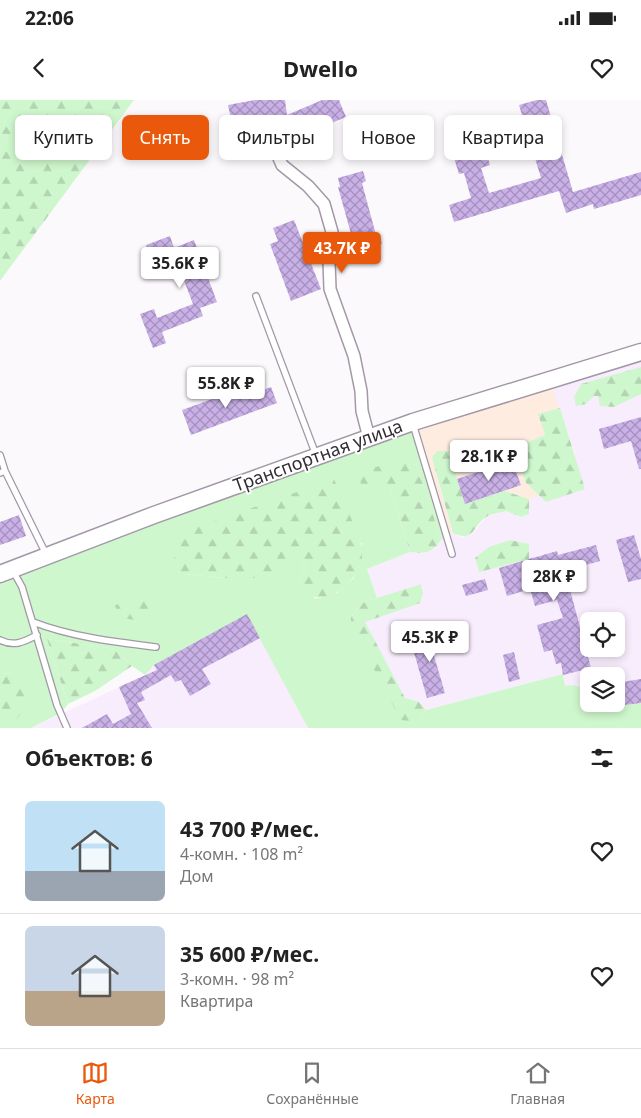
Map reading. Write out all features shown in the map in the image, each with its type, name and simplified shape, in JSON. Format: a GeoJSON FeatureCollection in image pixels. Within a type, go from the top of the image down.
{"type":"FeatureCollection","features":[{"type":"Feature","properties":{"kind":"main road","name":"Транспортная улица"},"geometry":{"type":"LineString","coordinates":[[6,571],[412,422],[641,352]]}},
{"type":"Feature","properties":{"kind":"street"},"geometry":{"type":"LineString","coordinates":[[280,160],[282,165],[308,186],[324,204],[332,232],[328,261],[330,289],[354,356],[361,391],[362,411],[369,438]]}},
{"type":"Feature","properties":{"kind":"lane"},"geometry":{"type":"LineString","coordinates":[[256,296],[317,457]]}},
{"type":"Feature","properties":{"kind":"lane"},"geometry":{"type":"LineString","coordinates":[[412,422],[452,554]]}},
{"type":"Feature","properties":{"kind":"lane"},"geometry":{"type":"LineString","coordinates":[[0,454],[3,472],[47,556]]}},
{"type":"Feature","properties":{"kind":"lane"},"geometry":{"type":"LineString","coordinates":[[6,571],[22,587],[58,705],[67,728]]}},
{"type":"Feature","properties":{"kind":"lane"},"geometry":{"type":"LineString","coordinates":[[33,622],[52,629],[112,641],[156,647]]}},
{"type":"Feature","properties":{"kind":"lane"},"geometry":{"type":"LineString","coordinates":[[0,640],[12,645],[19,644],[37,635]]}},
{"type":"Feature","properties":{"kind":"shaded area"},"geometry":{"type":"Polygon","coordinates":[[[641,352],[641,703],[625,705],[625,667],[580,667],[580,702],[565,686],[563,674],[426,710],[419,702],[405,698],[364,622],[423,593],[421,584],[377,598],[367,569],[410,552],[423,553],[435,549],[441,540],[453,533],[461,537],[472,534],[486,517],[506,511],[520,517],[529,514],[529,499],[540,496],[546,502],[575,454],[550,380],[641,352]]]}},
{"type":"Feature","properties":{"kind":"shaded area"},"geometry":{"type":"Polygon","coordinates":[[[550,380],[560,408],[539,415],[545,435],[526,483],[540,496],[529,499],[505,491],[465,504],[457,479],[432,459],[453,533],[447,536],[413,422],[550,380]]]}},
{"type":"Feature","properties":{"kind":"shaded area"},"geometry":{"type":"Polygon","coordinates":[[[247,614],[308,728],[31,728],[145,675],[154,665],[247,614]]]}},
{"type":"Feature","properties":{"kind":"green space"},"geometry":{"type":"Polygon","coordinates":[[[0,100],[134,100],[112,130],[112,115],[15,115],[15,160],[90,160],[0,281],[0,100]]]}},
{"type":"Feature","properties":{"kind":"green space"},"geometry":{"type":"Polygon","coordinates":[[[641,367],[641,394],[614,407],[600,406],[598,396],[594,396],[586,404],[576,406],[574,397],[581,384],[641,367]]]}},
{"type":"Feature","properties":{"kind":"green space"},"geometry":{"type":"Polygon","coordinates":[[[560,408],[585,489],[546,502],[526,483],[514,448],[545,435],[538,414],[560,408]]]}},
{"type":"Feature","properties":{"kind":"green space"},"geometry":{"type":"Polygon","coordinates":[[[413,422],[447,536],[441,540],[414,456],[389,485],[410,552],[367,569],[377,598],[364,602],[351,617],[419,722],[426,710],[563,674],[565,686],[580,687],[580,712],[625,712],[625,705],[641,703],[641,728],[308,728],[247,615],[154,665],[145,675],[132,666],[115,649],[47,639],[68,704],[61,713],[31,728],[1,728],[16,720],[26,703],[12,674],[0,673],[0,574],[413,422]],[[362,543],[185,574],[225,578],[263,578],[300,559],[306,567],[300,582],[315,599],[337,593],[354,578],[362,543]]]}},
{"type":"Feature","properties":{"kind":"green space"},"geometry":{"type":"Polygon","coordinates":[[[437,451],[450,451],[465,504],[505,491],[529,499],[529,514],[521,517],[506,511],[493,514],[481,521],[469,535],[460,536],[453,533],[432,458],[437,451]]]}},
{"type":"Feature","properties":{"kind":"green space"},"geometry":{"type":"Polygon","coordinates":[[[414,455],[441,540],[435,548],[424,553],[410,552],[389,485],[364,492],[357,473],[414,455]]]}},
{"type":"Feature","properties":{"kind":"green space"},"geometry":{"type":"Polygon","coordinates":[[[334,479],[359,537],[362,554],[358,570],[353,578],[334,594],[324,597],[301,595],[300,582],[306,567],[300,559],[288,567],[263,578],[225,578],[185,574],[175,570],[174,550],[181,533],[334,479]]]}},
{"type":"Feature","properties":{"kind":"green space"},"geometry":{"type":"Polygon","coordinates":[[[510,540],[529,544],[529,559],[479,572],[475,558],[489,547],[510,540]]]}},
{"type":"Feature","properties":{"kind":"green space"},"geometry":{"type":"Polygon","coordinates":[[[421,584],[423,593],[420,603],[365,622],[405,698],[419,702],[426,710],[419,722],[401,720],[351,626],[351,617],[364,602],[421,584]]]}},
{"type":"Feature","properties":{"kind":"green space"},"geometry":{"type":"Polygon","coordinates":[[[162,597],[167,607],[150,618],[132,620],[118,616],[115,605],[141,599],[162,597]]]}},
{"type":"Feature","properties":{"kind":"green space"},"geometry":{"type":"Polygon","coordinates":[[[47,639],[115,649],[132,666],[95,691],[68,704],[47,639]]]}},
{"type":"Feature","properties":{"kind":"green space"},"geometry":{"type":"Polygon","coordinates":[[[0,673],[23,678],[27,689],[27,699],[20,715],[16,720],[1,728],[0,728],[0,673]]]}},
{"type":"Feature","properties":{"kind":"building"},"geometry":{"type":"Polygon","coordinates":[[[255,100],[285,100],[287,115],[230,115],[228,105],[255,100]]]}},
{"type":"Feature","properties":{"kind":"building"},"geometry":{"type":"Polygon","coordinates":[[[322,100],[339,100],[345,115],[343,115],[343,118],[333,122],[333,115],[287,115],[322,100]]]}},
{"type":"Feature","properties":{"kind":"building"},"geometry":{"type":"Polygon","coordinates":[[[537,100],[546,100],[550,115],[522,115],[519,105],[537,100]]]}},
{"type":"Feature","properties":{"kind":"building"},"geometry":{"type":"Polygon","coordinates":[[[562,155],[573,192],[641,172],[641,195],[594,209],[593,204],[566,213],[559,191],[454,222],[449,205],[471,198],[464,173],[459,174],[455,160],[488,160],[490,165],[481,168],[489,193],[541,178],[536,160],[562,160],[562,155]]]}},
{"type":"Feature","properties":{"kind":"building"},"geometry":{"type":"Polygon","coordinates":[[[363,171],[366,181],[362,183],[376,235],[379,234],[382,244],[360,250],[358,240],[353,241],[338,187],[340,187],[338,178],[363,171]]]}},
{"type":"Feature","properties":{"kind":"building"},"geometry":{"type":"Polygon","coordinates":[[[294,220],[321,289],[291,301],[270,244],[278,241],[273,228],[294,220]]]}},
{"type":"Feature","properties":{"kind":"building"},"geometry":{"type":"Polygon","coordinates":[[[170,236],[174,248],[194,240],[217,302],[200,308],[203,316],[162,332],[166,343],[153,348],[140,314],[154,309],[157,318],[193,304],[173,252],[152,260],[146,245],[170,236]]]}},
{"type":"Feature","properties":{"kind":"building"},"geometry":{"type":"Polygon","coordinates":[[[271,387],[277,403],[191,435],[182,410],[237,390],[240,399],[271,387]]]}},
{"type":"Feature","properties":{"kind":"building"},"geometry":{"type":"Polygon","coordinates":[[[641,417],[641,469],[639,469],[631,441],[604,449],[599,429],[641,417]]]}},
{"type":"Feature","properties":{"kind":"building"},"geometry":{"type":"Polygon","coordinates":[[[512,461],[521,485],[465,504],[457,479],[512,461]]]}},
{"type":"Feature","properties":{"kind":"building"},"geometry":{"type":"Polygon","coordinates":[[[19,515],[26,536],[0,545],[0,522],[19,515]]]}},
{"type":"Feature","properties":{"kind":"building"},"geometry":{"type":"Polygon","coordinates":[[[634,535],[641,559],[641,579],[628,582],[616,540],[634,535]]]}},
{"type":"Feature","properties":{"kind":"building"},"geometry":{"type":"Polygon","coordinates":[[[596,545],[600,561],[565,571],[580,627],[580,657],[588,657],[591,667],[580,667],[580,671],[563,675],[561,663],[556,664],[552,650],[544,652],[537,625],[563,618],[557,600],[535,606],[530,589],[507,596],[499,568],[557,551],[558,555],[596,545]]]}},
{"type":"Feature","properties":{"kind":"building"},"geometry":{"type":"Polygon","coordinates":[[[485,579],[488,590],[466,596],[462,585],[485,579]]]}},
{"type":"Feature","properties":{"kind":"building"},"geometry":{"type":"Polygon","coordinates":[[[247,614],[260,638],[202,669],[211,684],[190,696],[181,680],[175,682],[171,675],[141,692],[145,700],[137,703],[152,728],[82,728],[107,714],[113,724],[131,714],[119,687],[157,670],[154,665],[247,614]]]}},
{"type":"Feature","properties":{"kind":"building"},"geometry":{"type":"Polygon","coordinates":[[[448,632],[451,643],[432,649],[445,693],[427,698],[411,642],[448,632]]]}},
{"type":"Feature","properties":{"kind":"building"},"geometry":{"type":"Polygon","coordinates":[[[514,652],[520,679],[509,682],[503,655],[514,652]]]}},
{"type":"Feature","properties":{"kind":"building"},"geometry":{"type":"Polygon","coordinates":[[[641,679],[641,703],[625,705],[625,682],[641,679]]]}}]}
